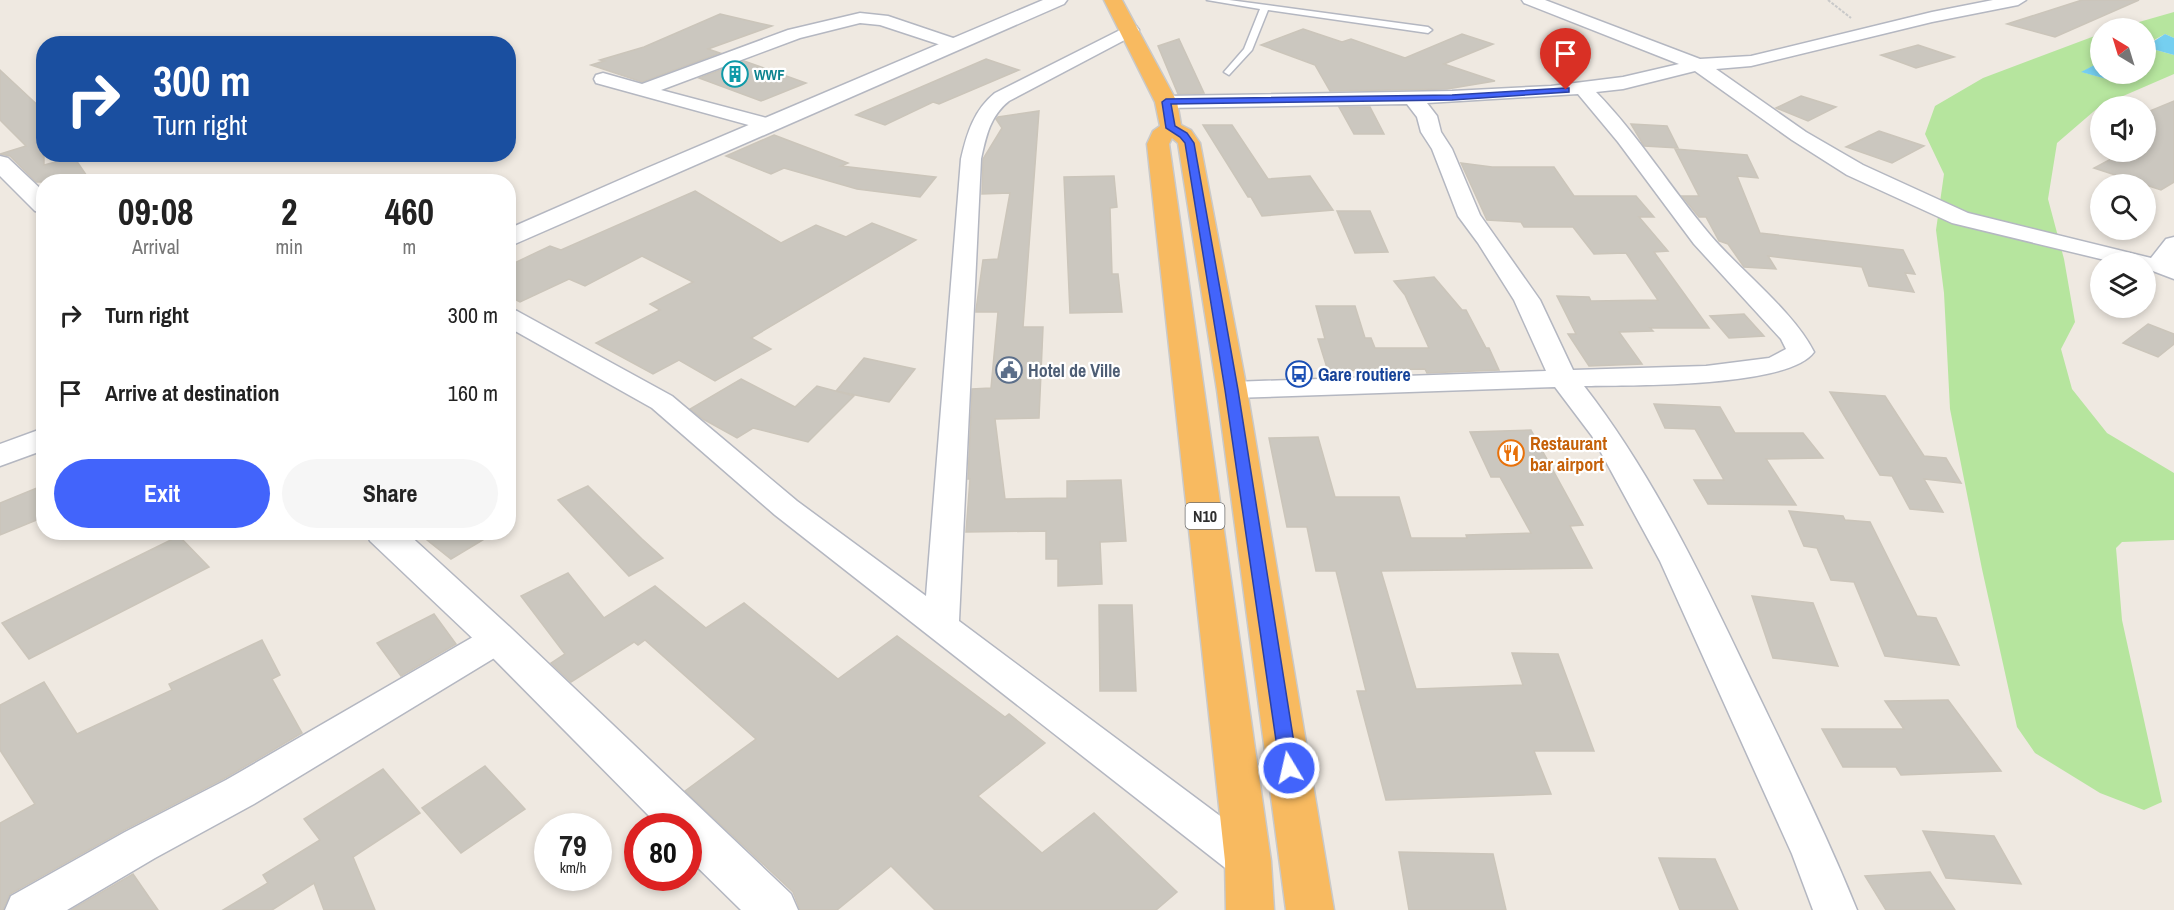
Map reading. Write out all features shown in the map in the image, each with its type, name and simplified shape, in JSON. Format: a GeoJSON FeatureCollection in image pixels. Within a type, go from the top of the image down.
{"type":"FeatureCollection","features":[{"type":"Feature","properties":{"kind":"highway","name":"N10"},"geometry":{"type":"LineString","coordinates":[[1113,0],[1130,30],[1168,115],[1189,143],[1232,390],[1310,910]]}},
{"type":"Feature","properties":{"kind":"highway","name":"N10"},"geometry":{"type":"LineString","coordinates":[[1168,115],[1158,144],[1248,861],[1250,910]]}},
{"type":"Feature","properties":{"kind":"main road"},"geometry":{"type":"LineString","coordinates":[[516,235],[767,124],[1058,0]]}},
{"type":"Feature","properties":{"kind":"main road"},"geometry":{"type":"LineString","coordinates":[[0,163],[36,198]]}},
{"type":"Feature","properties":{"kind":"main road"},"geometry":{"type":"LineString","coordinates":[[0,456],[36,441]]}},
{"type":"Feature","properties":{"kind":"main road"},"geometry":{"type":"LineString","coordinates":[[392,540],[498,639],[674,813]]}},
{"type":"Feature","properties":{"kind":"main road"},"geometry":{"type":"LineString","coordinates":[[702,841],[774,910]]}},
{"type":"Feature","properties":{"kind":"street"},"geometry":{"type":"LineString","coordinates":[[1530,0],[1698,65],[1799,136],[1855,170],[1960,218],[2098,252]]}},
{"type":"Feature","properties":{"kind":"street"},"geometry":{"type":"LineString","coordinates":[[1168,115],[1412,98],[1499,95],[1635,81],[1698,65],[1751,62],[1932,17],[2018,0]]}},
{"type":"Feature","properties":{"kind":"street"},"geometry":{"type":"LineString","coordinates":[[642,91],[794,34],[860,18],[882,20],[953,44]]}},
{"type":"Feature","properties":{"kind":"street"},"geometry":{"type":"LineString","coordinates":[[941,625],[971,159],[979,128],[989,106],[1002,97],[1130,30]]}},
{"type":"Feature","properties":{"kind":"street"},"geometry":{"type":"LineString","coordinates":[[603,79],[767,124]]}},
{"type":"Feature","properties":{"kind":"street"},"geometry":{"type":"LineString","coordinates":[[1232,390],[1706,374],[1776,365],[1801,352],[1793,336],[1690,225],[1608,113],[1582,88]]}},
{"type":"Feature","properties":{"kind":"street"},"geometry":{"type":"LineString","coordinates":[[1412,98],[1427,116],[1431,132],[1442,149],[1469,216],[1527,300],[1564,380],[1605,433],[1677,561],[1813,854],[1835,910]]}},
{"type":"Feature","properties":{"kind":"street"},"geometry":{"type":"LineString","coordinates":[[2156,265],[2174,244]]}},
{"type":"Feature","properties":{"kind":"street"},"geometry":{"type":"LineString","coordinates":[[516,320],[662,402],[786,508],[1248,861]]}},
{"type":"Feature","properties":{"kind":"street"},"geometry":{"type":"LineString","coordinates":[[27,910],[140,845],[240,792],[498,639]]}},
{"type":"Feature","properties":{"kind":"lane"},"geometry":{"type":"LineString","coordinates":[[1211,0],[1428,30]]}},
{"type":"Feature","properties":{"kind":"lane"},"geometry":{"type":"LineString","coordinates":[[1229,72],[1248,50],[1264,9]]}},
{"type":"Feature","properties":{"kind":"green space"},"geometry":{"type":"Polygon","coordinates":[[[2174,12],[2174,38],[2165,34],[2156,39],[2156,18],[2153,18],[2174,12]]]}},
{"type":"Feature","properties":{"kind":"green space"},"geometry":{"type":"Polygon","coordinates":[[[2090,38],[2090,68],[2082,72],[2090,74],[2090,84],[2151,84],[2123,96],[2090,96],[2090,115],[2057,143],[2048,199],[2064,259],[2075,322],[2061,349],[2072,389],[2107,433],[2174,473],[2174,540],[2122,542],[2116,548],[2122,620],[2162,802],[2144,810],[2100,793],[2035,753],[2017,727],[1982,569],[1950,409],[1944,293],[1936,230],[1944,174],[1925,134],[1935,106],[1983,78],[2090,38]]]}},
{"type":"Feature","properties":{"kind":"green space"},"geometry":{"type":"Polygon","coordinates":[[[2156,50],[2174,55],[2174,74],[2156,82],[2156,50]]]}},
{"type":"Feature","properties":{"kind":"water"},"geometry":{"type":"Polygon","coordinates":[[[2165,34],[2174,38],[2174,55],[2156,50],[2156,40],[2165,34]]]}},
{"type":"Feature","properties":{"kind":"water"},"geometry":{"type":"Polygon","coordinates":[[[2090,67],[2090,74],[2081,72],[2090,67]]]}},
{"type":"Feature","properties":{"kind":"building"},"geometry":{"type":"Polygon","coordinates":[[[2082,0],[2139,0],[2098,18],[2090,18],[2090,22],[2055,37],[2007,24],[2082,0]]]}},
{"type":"Feature","properties":{"kind":"building"},"geometry":{"type":"Polygon","coordinates":[[[720,14],[772,26],[708,49],[720,53],[642,82],[591,65],[604,61],[600,60],[644,47],[720,14]]]}},
{"type":"Feature","properties":{"kind":"building"},"geometry":{"type":"Polygon","coordinates":[[[1303,29],[1342,42],[1351,39],[1405,58],[1462,34],[1493,44],[1444,64],[1495,81],[1447,89],[1330,91],[1315,65],[1261,45],[1303,29]]]}},
{"type":"Feature","properties":{"kind":"building"},"geometry":{"type":"Polygon","coordinates":[[[1179,39],[1204,93],[1178,94],[1158,46],[1179,39]]]}},
{"type":"Feature","properties":{"kind":"building"},"geometry":{"type":"Polygon","coordinates":[[[1918,45],[1954,57],[1916,68],[1881,55],[1918,45]]]}},
{"type":"Feature","properties":{"kind":"building"},"geometry":{"type":"Polygon","coordinates":[[[986,59],[1019,70],[939,104],[933,102],[885,125],[856,115],[986,59]]]}},
{"type":"Feature","properties":{"kind":"building"},"geometry":{"type":"Polygon","coordinates":[[[744,61],[806,83],[761,101],[699,78],[744,61]]]}},
{"type":"Feature","properties":{"kind":"building"},"geometry":{"type":"Polygon","coordinates":[[[0,70],[36,104],[36,162],[44,162],[44,165],[55,162],[77,162],[86,174],[36,174],[36,182],[10,156],[0,154],[26,146],[0,120],[0,70]]]}},
{"type":"Feature","properties":{"kind":"building"},"geometry":{"type":"Polygon","coordinates":[[[1801,96],[1836,107],[1808,121],[1776,108],[1801,96]]]}},
{"type":"Feature","properties":{"kind":"building"},"geometry":{"type":"Polygon","coordinates":[[[2174,101],[2174,182],[2161,190],[2156,188],[2156,174],[2112,174],[2094,168],[2105,162],[2156,162],[2156,108],[2174,101]]]}},
{"type":"Feature","properties":{"kind":"building"},"geometry":{"type":"Polygon","coordinates":[[[1339,107],[1370,107],[1384,134],[1354,134],[1339,107]]]}},
{"type":"Feature","properties":{"kind":"building"},"geometry":{"type":"Polygon","coordinates":[[[1039,111],[1023,327],[1043,327],[1039,418],[995,419],[1005,499],[1067,498],[1067,481],[1121,480],[1126,541],[1100,542],[1102,584],[1058,586],[1058,559],[1046,559],[1046,531],[966,532],[972,389],[991,388],[998,312],[976,312],[976,310],[983,260],[998,259],[1010,193],[982,194],[983,159],[1002,128],[996,119],[998,117],[1039,111]]]}},
{"type":"Feature","properties":{"kind":"building"},"geometry":{"type":"Polygon","coordinates":[[[1631,124],[1667,126],[1678,148],[1644,146],[1631,124]]]}},
{"type":"Feature","properties":{"kind":"building"},"geometry":{"type":"Polygon","coordinates":[[[1203,125],[1232,125],[1268,179],[1310,176],[1333,210],[1262,216],[1203,125]]]}},
{"type":"Feature","properties":{"kind":"building"},"geometry":{"type":"Polygon","coordinates":[[[1879,131],[1924,146],[1892,163],[1846,147],[1879,131]]]}},
{"type":"Feature","properties":{"kind":"building"},"geometry":{"type":"Polygon","coordinates":[[[774,135],[848,163],[841,166],[936,177],[920,197],[857,189],[784,168],[771,174],[726,156],[774,135]]]}},
{"type":"Feature","properties":{"kind":"building"},"geometry":{"type":"Polygon","coordinates":[[[1675,149],[1747,155],[1758,178],[1737,176],[1760,233],[1903,250],[1915,274],[1905,273],[1914,292],[1869,286],[1862,267],[1768,256],[1776,269],[1744,267],[1728,244],[1719,241],[1706,217],[1699,217],[1682,196],[1699,196],[1675,149]]]}},
{"type":"Feature","properties":{"kind":"building"},"geometry":{"type":"Polygon","coordinates":[[[1461,163],[1492,167],[1554,167],[1574,196],[1636,196],[1654,217],[1639,217],[1668,251],[1654,252],[1709,328],[1650,328],[1653,331],[1619,332],[1642,364],[1589,366],[1568,334],[1576,334],[1557,296],[1589,297],[1591,301],[1658,300],[1626,253],[1594,254],[1573,227],[1524,227],[1521,222],[1487,220],[1461,163]]]}},
{"type":"Feature","properties":{"kind":"building"},"geometry":{"type":"Polygon","coordinates":[[[1114,176],[1117,207],[1110,208],[1112,274],[1118,274],[1122,312],[1070,313],[1064,177],[1114,176]]]}},
{"type":"Feature","properties":{"kind":"building"},"geometry":{"type":"Polygon","coordinates":[[[695,191],[781,243],[816,225],[846,237],[872,223],[916,240],[751,338],[771,349],[715,381],[679,360],[653,374],[596,343],[660,310],[650,304],[693,282],[642,256],[585,286],[569,279],[520,302],[516,300],[516,262],[550,246],[561,250],[695,191]]]}},
{"type":"Feature","properties":{"kind":"building"},"geometry":{"type":"Polygon","coordinates":[[[1337,211],[1370,211],[1388,252],[1355,253],[1337,211]]]}},
{"type":"Feature","properties":{"kind":"building"},"geometry":{"type":"Polygon","coordinates":[[[1434,277],[1462,310],[1466,310],[1486,348],[1489,348],[1499,370],[1427,373],[1425,369],[1328,371],[1318,339],[1325,339],[1316,306],[1355,306],[1365,338],[1371,338],[1375,348],[1429,348],[1405,295],[1394,281],[1434,277]]]}},
{"type":"Feature","properties":{"kind":"building"},"geometry":{"type":"Polygon","coordinates":[[[1744,314],[1764,336],[1729,338],[1710,316],[1744,314]]]}},
{"type":"Feature","properties":{"kind":"building"},"geometry":{"type":"Polygon","coordinates":[[[2148,324],[2174,334],[2174,344],[2158,357],[2123,343],[2148,324]]]}},
{"type":"Feature","properties":{"kind":"building"},"geometry":{"type":"Polygon","coordinates":[[[864,358],[915,369],[889,402],[836,391],[864,358]]]}},
{"type":"Feature","properties":{"kind":"building"},"geometry":{"type":"Polygon","coordinates":[[[741,379],[795,407],[817,386],[854,396],[808,442],[753,428],[737,438],[690,409],[741,379]]]}},
{"type":"Feature","properties":{"kind":"building"},"geometry":{"type":"Polygon","coordinates":[[[1830,392],[1885,396],[1924,456],[1946,458],[1961,483],[1924,479],[1943,512],[1910,509],[1892,476],[1880,475],[1830,392]]]}},
{"type":"Feature","properties":{"kind":"building"},"geometry":{"type":"Polygon","coordinates":[[[1654,404],[1720,407],[1735,433],[1803,433],[1823,458],[1766,459],[1796,505],[1708,504],[1694,480],[1724,480],[1695,429],[1665,428],[1654,404]]]}},
{"type":"Feature","properties":{"kind":"building"},"geometry":{"type":"Polygon","coordinates":[[[1531,430],[1583,525],[1570,526],[1592,568],[1381,571],[1416,689],[1523,685],[1512,653],[1558,654],[1594,751],[1534,751],[1551,794],[1386,800],[1357,691],[1366,691],[1336,571],[1316,571],[1307,527],[1287,527],[1269,438],[1318,437],[1335,497],[1399,497],[1411,538],[1467,538],[1466,535],[1531,533],[1500,477],[1491,477],[1470,432],[1531,430]]]}},
{"type":"Feature","properties":{"kind":"building"},"geometry":{"type":"Polygon","coordinates":[[[588,486],[663,558],[629,576],[558,500],[588,486]]]}},
{"type":"Feature","properties":{"kind":"building"},"geometry":{"type":"Polygon","coordinates":[[[36,488],[36,520],[0,535],[0,503],[36,488]]]}},
{"type":"Feature","properties":{"kind":"building"},"geometry":{"type":"Polygon","coordinates":[[[1789,511],[1843,516],[1845,520],[1870,522],[1917,616],[1936,618],[1959,665],[1885,656],[1854,582],[1831,580],[1817,548],[1804,546],[1789,511]]]}},
{"type":"Feature","properties":{"kind":"building"},"geometry":{"type":"Polygon","coordinates":[[[171,540],[183,540],[209,567],[29,659],[2,623],[171,540]]]}},
{"type":"Feature","properties":{"kind":"building"},"geometry":{"type":"Polygon","coordinates":[[[427,540],[483,540],[451,559],[427,540]]]}},
{"type":"Feature","properties":{"kind":"building"},"geometry":{"type":"Polygon","coordinates":[[[568,573],[604,618],[655,586],[706,628],[744,603],[838,679],[897,636],[1005,717],[1009,714],[1045,743],[978,796],[1042,853],[1094,813],[1177,892],[1156,910],[935,910],[891,866],[837,910],[800,910],[793,892],[685,791],[756,739],[645,640],[638,645],[634,642],[571,682],[551,663],[565,654],[521,596],[568,573]]]}},
{"type":"Feature","properties":{"kind":"building"},"geometry":{"type":"Polygon","coordinates":[[[1752,596],[1813,603],[1838,666],[1773,658],[1752,596]]]}},
{"type":"Feature","properties":{"kind":"building"},"geometry":{"type":"Polygon","coordinates":[[[1099,605],[1132,605],[1136,691],[1100,691],[1099,605]]]}},
{"type":"Feature","properties":{"kind":"building"},"geometry":{"type":"Polygon","coordinates":[[[434,614],[456,644],[401,676],[377,643],[434,614]]]}},
{"type":"Feature","properties":{"kind":"building"},"geometry":{"type":"Polygon","coordinates":[[[262,640],[280,675],[272,679],[302,733],[225,778],[124,830],[10,894],[3,910],[0,910],[0,823],[35,804],[0,750],[0,705],[44,682],[77,734],[172,690],[169,684],[262,640]]]}},
{"type":"Feature","properties":{"kind":"building"},"geometry":{"type":"Polygon","coordinates":[[[1948,700],[2001,771],[1901,775],[1896,767],[1843,767],[1822,729],[1904,729],[1885,701],[1948,700]]]}},
{"type":"Feature","properties":{"kind":"building"},"geometry":{"type":"Polygon","coordinates":[[[485,766],[525,809],[461,853],[422,808],[485,766]]]}},
{"type":"Feature","properties":{"kind":"building"},"geometry":{"type":"Polygon","coordinates":[[[383,769],[420,813],[353,857],[375,910],[324,910],[314,883],[272,910],[223,910],[268,883],[263,875],[320,840],[304,819],[383,769]]]}},
{"type":"Feature","properties":{"kind":"building"},"geometry":{"type":"Polygon","coordinates":[[[1923,831],[1994,836],[2021,884],[1946,878],[1923,831]]]}},
{"type":"Feature","properties":{"kind":"building"},"geometry":{"type":"Polygon","coordinates":[[[1399,852],[1493,854],[1506,910],[1409,910],[1399,852]]]}},
{"type":"Feature","properties":{"kind":"building"},"geometry":{"type":"Polygon","coordinates":[[[1659,858],[1715,859],[1738,910],[1680,910],[1659,858]]]}},
{"type":"Feature","properties":{"kind":"building"},"geometry":{"type":"Polygon","coordinates":[[[1930,872],[1955,910],[1886,910],[1865,876],[1930,872]]]}},
{"type":"Feature","properties":{"kind":"building"},"geometry":{"type":"Polygon","coordinates":[[[133,874],[158,910],[71,910],[133,874]]]}},
{"type":"Feature","properties":{"kind":"place","name":"WWF"},"geometry":{"type":"Point","coordinates":[735,74]}},
{"type":"Feature","properties":{"kind":"place","name":"Hotel de Ville"},"geometry":{"type":"Point","coordinates":[1009,370]}},
{"type":"Feature","properties":{"kind":"place","name":"Gare routiere"},"geometry":{"type":"Point","coordinates":[1299,374]}},
{"type":"Feature","properties":{"kind":"place","name":"Restaurant bar airport"},"geometry":{"type":"Point","coordinates":[1511,453]}},
{"type":"Feature","properties":{"kind":"route"},"geometry":{"type":"LineString","coordinates":[[1289,768],[1232,390],[1189,143],[1183,135],[1171,128],[1166,102],[1452,97],[1566,90]]}}]}
